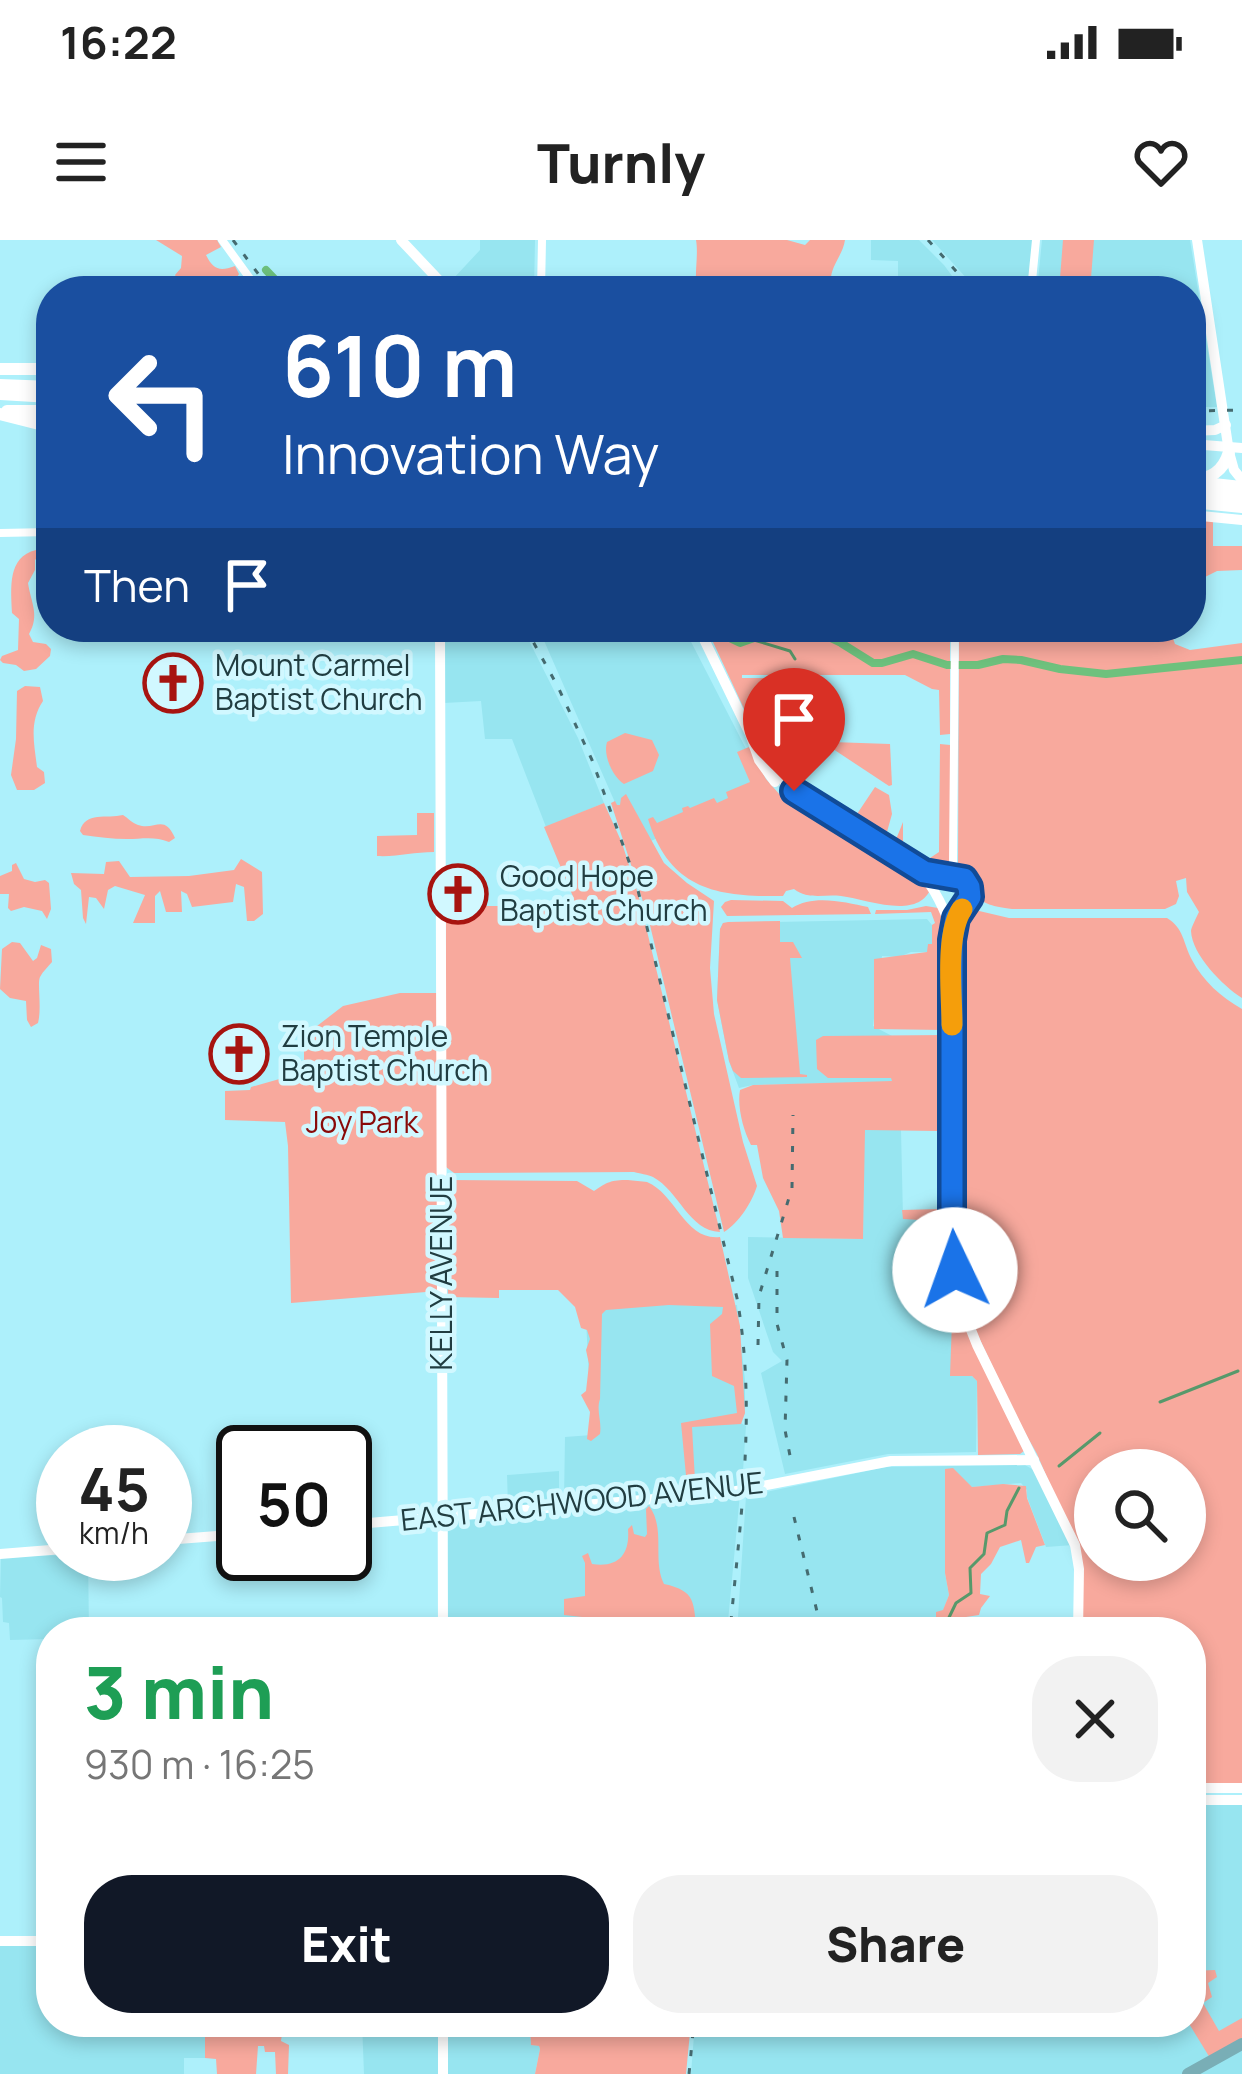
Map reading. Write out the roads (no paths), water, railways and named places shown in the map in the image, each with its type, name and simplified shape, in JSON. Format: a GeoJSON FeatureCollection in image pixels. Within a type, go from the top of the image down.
{"type":"FeatureCollection","features":[{"type":"Feature","properties":{"kind":"highway"},"geometry":{"type":"LineString","coordinates":[[0,377],[36,371]]}},
{"type":"Feature","properties":{"kind":"highway"},"geometry":{"type":"LineString","coordinates":[[0,377],[36,381]]}},
{"type":"Feature","properties":{"kind":"highway"},"geometry":{"type":"LineString","coordinates":[[0,394],[36,396]]}},
{"type":"Feature","properties":{"kind":"highway"},"geometry":{"type":"LineString","coordinates":[[0,412],[36,411]]}},
{"type":"Feature","properties":{"kind":"highway"},"geometry":{"type":"LineString","coordinates":[[0,412],[36,423]]}},
{"type":"Feature","properties":{"kind":"highway"},"geometry":{"type":"LineString","coordinates":[[1206,478],[1218,472],[1233,447]]}},
{"type":"Feature","properties":{"kind":"highway"},"geometry":{"type":"LineString","coordinates":[[1206,482],[1242,483]]}},
{"type":"Feature","properties":{"kind":"highway"},"geometry":{"type":"LineString","coordinates":[[1206,492],[1242,496]]}},
{"type":"Feature","properties":{"kind":"highway"},"geometry":{"type":"LineString","coordinates":[[1206,503],[1242,507]]}},
{"type":"Feature","properties":{"kind":"main road"},"geometry":{"type":"LineString","coordinates":[[400,240],[435,276]]}},
{"type":"Feature","properties":{"kind":"main road"},"geometry":{"type":"LineString","coordinates":[[1196,240],[1202,276]]}},
{"type":"Feature","properties":{"kind":"main road"},"geometry":{"type":"LineString","coordinates":[[1206,302],[1234,470],[1242,483]]}},
{"type":"Feature","properties":{"kind":"main road"},"geometry":{"type":"LineString","coordinates":[[1206,430],[1215,430],[1224,415]]}},
{"type":"Feature","properties":{"kind":"main road"},"geometry":{"type":"LineString","coordinates":[[1206,516],[1242,520]]}},
{"type":"Feature","properties":{"kind":"main road","name":"KELLY AVENUE"},"geometry":{"type":"LineString","coordinates":[[440,642],[442,1617]]}},
{"type":"Feature","properties":{"kind":"main road"},"geometry":{"type":"LineString","coordinates":[[705,642],[764,769],[788,796],[929,880],[952,940]]}},
{"type":"Feature","properties":{"kind":"main road"},"geometry":{"type":"LineString","coordinates":[[752,740],[800,797],[924,872],[965,881],[970,892],[955,921],[952,940],[956,1280],[971,1332],[1078,1553],[1078,1617]]}},
{"type":"Feature","properties":{"kind":"main road"},"geometry":{"type":"LineString","coordinates":[[935,890],[950,876]]}},
{"type":"Feature","properties":{"kind":"main road"},"geometry":{"type":"LineString","coordinates":[[943,909],[963,908]]}},
{"type":"Feature","properties":{"kind":"main road","name":"EAST ARCHWOOD AVENUE"},"geometry":{"type":"LineString","coordinates":[[372,1523],[726,1493],[891,1461],[1034,1460]]}},
{"type":"Feature","properties":{"kind":"main road"},"geometry":{"type":"LineString","coordinates":[[0,1554],[36,1551]]}},
{"type":"Feature","properties":{"kind":"main road"},"geometry":{"type":"LineString","coordinates":[[1206,1788],[1242,1788]]}},
{"type":"Feature","properties":{"kind":"main road"},"geometry":{"type":"LineString","coordinates":[[1206,1800],[1242,1800]]}},
{"type":"Feature","properties":{"kind":"main road"},"geometry":{"type":"LineString","coordinates":[[0,1941],[36,1941]]}},
{"type":"Feature","properties":{"kind":"main road"},"geometry":{"type":"LineString","coordinates":[[443,2037],[443,2074]]}},
{"type":"Feature","properties":{"kind":"street"},"geometry":{"type":"LineString","coordinates":[[222,240],[248,276]]}},
{"type":"Feature","properties":{"kind":"street"},"geometry":{"type":"LineString","coordinates":[[541,276],[542,240]]}},
{"type":"Feature","properties":{"kind":"street"},"geometry":{"type":"LineString","coordinates":[[1032,276],[1036,240]]}},
{"type":"Feature","properties":{"kind":"street"},"geometry":{"type":"LineString","coordinates":[[0,533],[36,532]]}},
{"type":"Feature","properties":{"kind":"street"},"geometry":{"type":"LineString","coordinates":[[950,876],[955,642]]}},
{"type":"Feature","properties":{"kind":"waterway"},"geometry":{"type":"LineString","coordinates":[[266,270],[272,276]]}},
{"type":"Feature","properties":{"kind":"waterway"},"geometry":{"type":"LineString","coordinates":[[738,642],[743,642]]}},
{"type":"Feature","properties":{"kind":"waterway"},"geometry":{"type":"LineString","coordinates":[[761,642],[790,651],[795,659]]}},
{"type":"Feature","properties":{"kind":"waterway"},"geometry":{"type":"LineString","coordinates":[[839,642],[873,663],[913,654],[947,665],[1021,660],[1106,674],[1242,660]]}},
{"type":"Feature","properties":{"kind":"waterway"},"geometry":{"type":"LineString","coordinates":[[1160,1402],[1238,1371]]}},
{"type":"Feature","properties":{"kind":"waterway"},"geometry":{"type":"LineString","coordinates":[[1059,1466],[1100,1433]]}},
{"type":"Feature","properties":{"kind":"waterway"},"geometry":{"type":"LineString","coordinates":[[949,1617],[956,1603],[971,1593],[970,1568],[984,1554],[987,1533],[1005,1525],[1019,1488]]}},
{"type":"Feature","properties":{"kind":"railway"},"geometry":{"type":"LineString","coordinates":[[233,240],[260,276]]}},
{"type":"Feature","properties":{"kind":"railway"},"geometry":{"type":"LineString","coordinates":[[928,240],[960,276]]}},
{"type":"Feature","properties":{"kind":"railway"},"geometry":{"type":"LineString","coordinates":[[1206,411],[1242,410]]}},
{"type":"Feature","properties":{"kind":"railway"},"geometry":{"type":"LineString","coordinates":[[533,642],[592,760],[635,878],[737,1298],[746,1423],[731,1617]]}},
{"type":"Feature","properties":{"kind":"railway"},"geometry":{"type":"LineString","coordinates":[[758,1345],[759,1296],[792,1188],[793,1115]]}},
{"type":"Feature","properties":{"kind":"railway"},"geometry":{"type":"LineString","coordinates":[[777,1271],[777,1324],[787,1360],[785,1430],[792,1466]]}},
{"type":"Feature","properties":{"kind":"railway"},"geometry":{"type":"LineString","coordinates":[[794,1517],[818,1617]]}},
{"type":"Feature","properties":{"kind":"railway"},"geometry":{"type":"LineString","coordinates":[[689,2074],[693,2037]]}},
{"type":"Feature","properties":{"kind":"place","name":"Mount Carmel Baptist Church"},"geometry":{"type":"Point","coordinates":[173,683]}},
{"type":"Feature","properties":{"kind":"place","name":"Good Hope Baptist Church"},"geometry":{"type":"Point","coordinates":[458,894]}},
{"type":"Feature","properties":{"kind":"place","name":"Zion Temple Baptist Church"},"geometry":{"type":"Point","coordinates":[239,1054]}},
{"type":"Feature","properties":{"kind":"park label","name":"Joy Park"},"geometry":{"type":"Point","coordinates":[362,1123]}}]}
